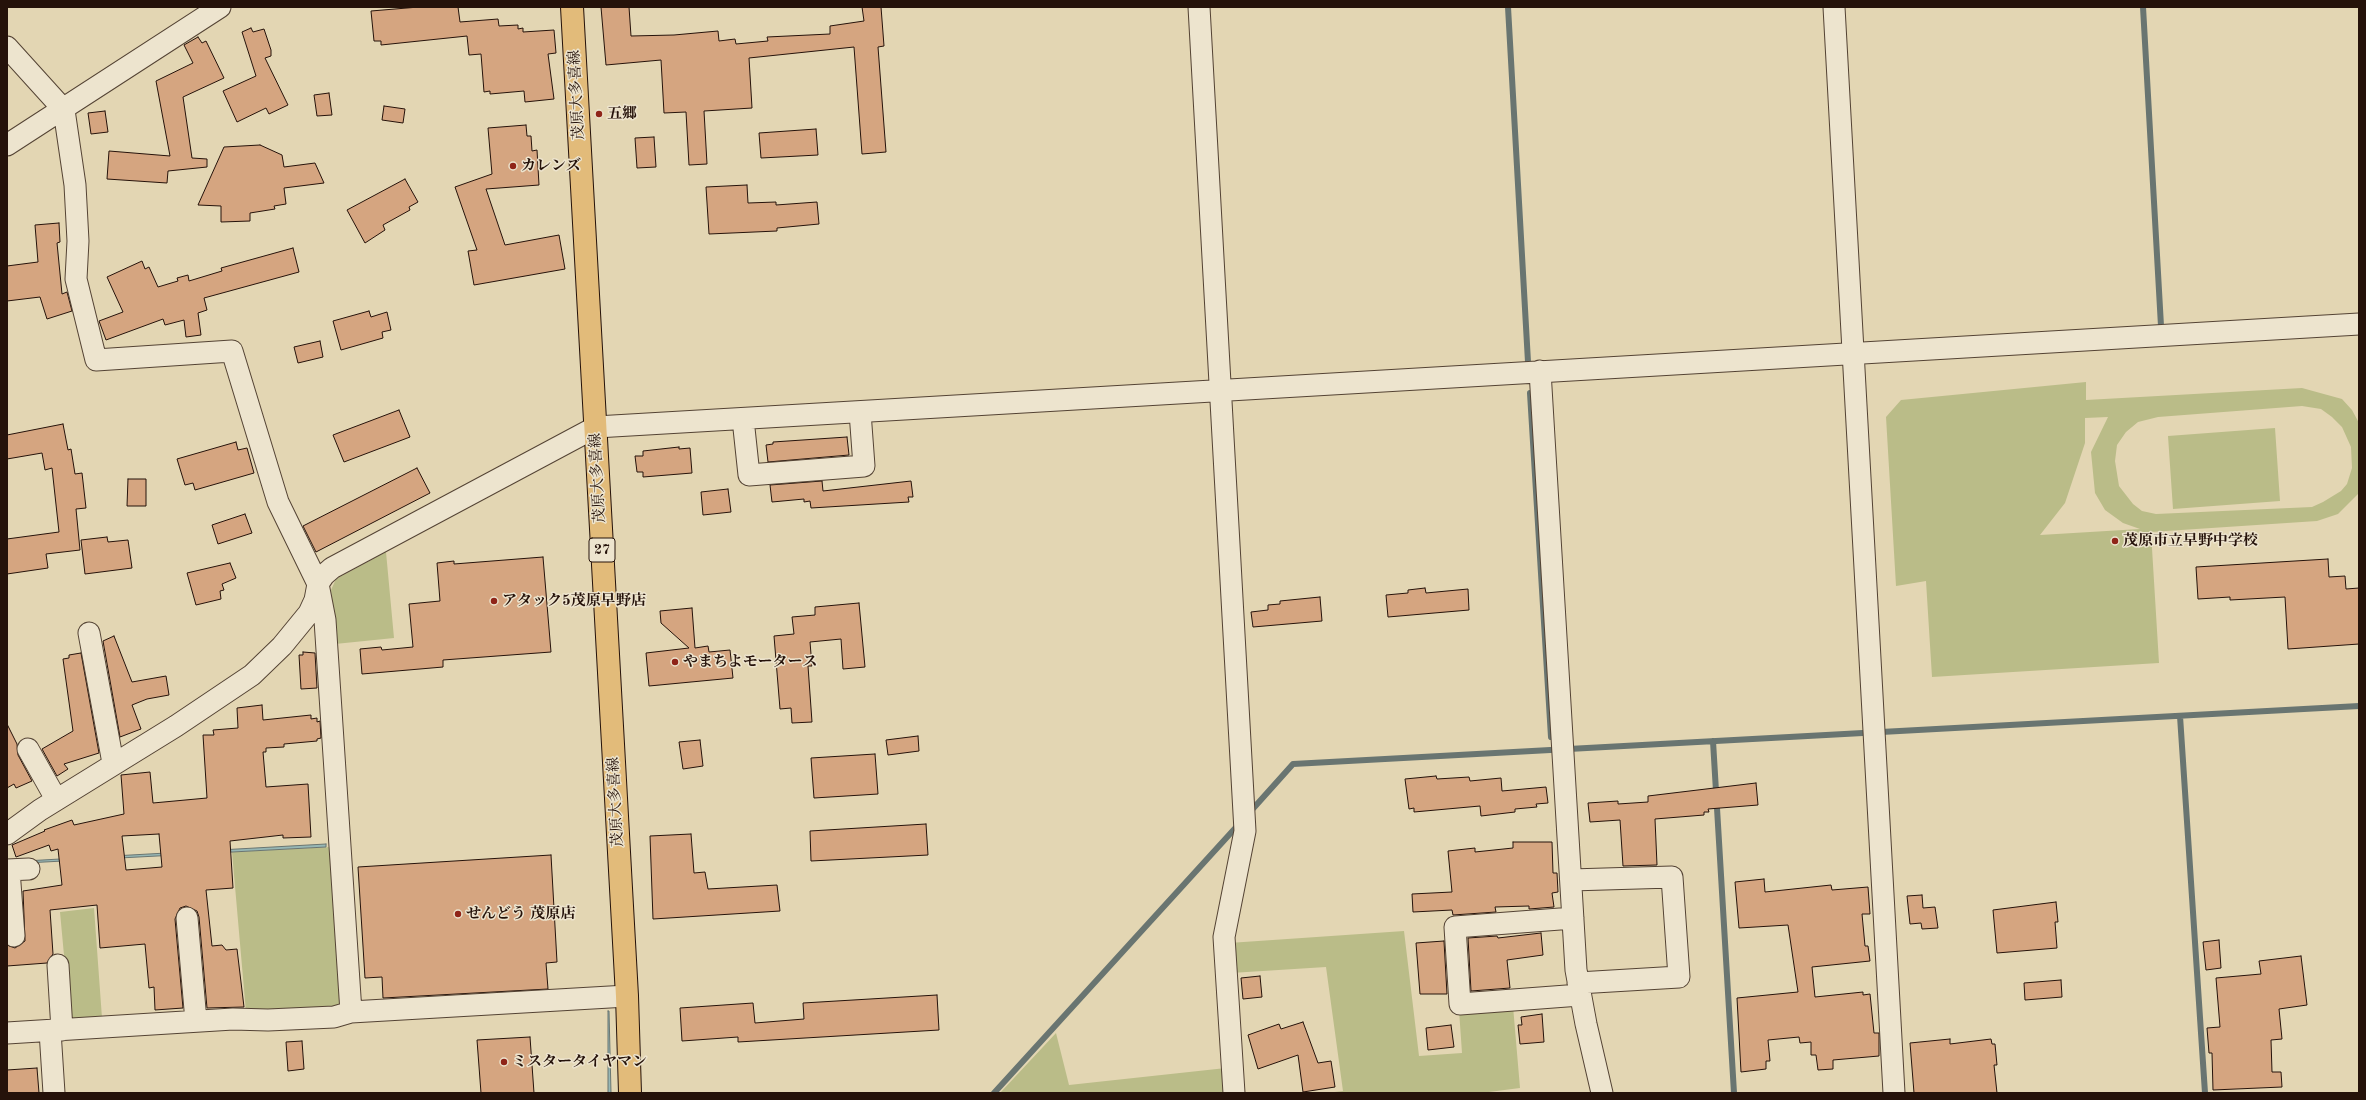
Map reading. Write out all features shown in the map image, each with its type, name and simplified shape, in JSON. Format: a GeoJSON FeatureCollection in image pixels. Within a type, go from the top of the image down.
{"type":"FeatureCollection","features":[{"type":"Feature","properties":{"kind":"main road","name":"茂原大多喜線"},"geometry":{"type":"LineString","coordinates":[[572,7],[627,996],[630,1093]]}},
{"type":"Feature","properties":{"kind":"street"},"geometry":{"type":"LineString","coordinates":[[7,145],[64,110],[220,7]]}},
{"type":"Feature","properties":{"kind":"street"},"geometry":{"type":"LineString","coordinates":[[1199,7],[1245,832],[1229,903],[1224,937],[1234,1093]]}},
{"type":"Feature","properties":{"kind":"street"},"geometry":{"type":"LineString","coordinates":[[1834,7],[1855,353],[1894,1093]]}},
{"type":"Feature","properties":{"kind":"street"},"geometry":{"type":"LineString","coordinates":[[7,47],[64,110],[75,185],[78,241],[76,279],[96,360],[232,351],[278,502],[318,584],[325,620],[351,1012]]}},
{"type":"Feature","properties":{"kind":"street"},"geometry":{"type":"LineString","coordinates":[[7,834],[56,799],[176,726],[252,675],[282,646],[309,613],[315,600],[318,584],[324,575],[332,568],[596,427],[2359,324]]}},
{"type":"Feature","properties":{"kind":"street"},"geometry":{"type":"LineString","coordinates":[[1540,371],[1570,880],[1579,989],[1602,1093]]}},
{"type":"Feature","properties":{"kind":"street"},"geometry":{"type":"LineString","coordinates":[[743,419],[749,475],[864,466],[860,412]]}},
{"type":"Feature","properties":{"kind":"street"},"geometry":{"type":"LineString","coordinates":[[89,633],[113,763]]}},
{"type":"Feature","properties":{"kind":"street"},"geometry":{"type":"LineString","coordinates":[[28,749],[56,799]]}},
{"type":"Feature","properties":{"kind":"street"},"geometry":{"type":"LineString","coordinates":[[14,936],[15,869]]}},
{"type":"Feature","properties":{"kind":"street"},"geometry":{"type":"LineString","coordinates":[[1570,880],[1672,877],[1679,977],[1460,1004],[1455,927],[1573,918]]}},
{"type":"Feature","properties":{"kind":"street"},"geometry":{"type":"LineString","coordinates":[[187,918],[196,1021]]}},
{"type":"Feature","properties":{"kind":"street"},"geometry":{"type":"LineString","coordinates":[[54,1093],[58,965]]}},
{"type":"Feature","properties":{"kind":"street"},"geometry":{"type":"LineString","coordinates":[[7,1033],[196,1021],[334,1017],[351,1012],[627,996]]}},
{"type":"Feature","properties":{"kind":"green space"},"geometry":{"type":"Polygon","coordinates":[[[2086,382],[2086,400],[2302,388],[2342,399],[2352,410],[2359,423],[2359,493],[2338,514],[2317,521],[2151,532],[2159,663],[1932,677],[1926,581],[1896,586],[1886,417],[1901,400],[2086,382]],[[2302,406],[2158,417],[2138,422],[2126,432],[2117,445],[2115,461],[2119,486],[2133,504],[2142,511],[2156,514],[2312,507],[2341,491],[2347,484],[2352,468],[2351,447],[2342,427],[2332,417],[2321,409],[2302,406]],[[2108,417],[2085,418],[2085,443],[2065,503],[2040,535],[2140,529],[2123,523],[2105,510],[2095,493],[2091,452],[2108,417]]]}},
{"type":"Feature","properties":{"kind":"green space"},"geometry":{"type":"Polygon","coordinates":[[[2275,428],[2280,501],[2173,509],[2168,436],[2275,428]]]}},
{"type":"Feature","properties":{"kind":"green space"},"geometry":{"type":"Polygon","coordinates":[[[386,552],[394,638],[335,644],[331,590],[336,579],[386,552]]]}},
{"type":"Feature","properties":{"kind":"green space"},"geometry":{"type":"Polygon","coordinates":[[[331,847],[341,1004],[338,1007],[246,1012],[232,852],[331,847]]]}},
{"type":"Feature","properties":{"kind":"green space"},"geometry":{"type":"Polygon","coordinates":[[[94,908],[102,1018],[70,1020],[60,912],[94,908]]]}},
{"type":"Feature","properties":{"kind":"green space"},"geometry":{"type":"Polygon","coordinates":[[[1404,931],[1419,1056],[1462,1053],[1459,1010],[1513,1006],[1520,1088],[1481,1093],[1326,1093],[1343,1091],[1326,967],[1231,973],[1229,943],[1404,931]]]}},
{"type":"Feature","properties":{"kind":"green space"},"geometry":{"type":"Polygon","coordinates":[[[1056,1033],[1069,1085],[1226,1068],[1228,1093],[1000,1093],[1056,1033]]]}},
{"type":"Feature","properties":{"kind":"water"},"geometry":{"type":"Polygon","coordinates":[[[326,844],[326,847],[7,864],[7,862],[326,844]]]}},
{"type":"Feature","properties":{"kind":"water"},"geometry":{"type":"Polygon","coordinates":[[[609,1011],[611,1093],[608,1093],[609,1011]]]}},
{"type":"Feature","properties":{"kind":"building"},"geometry":{"type":"Polygon","coordinates":[[[419,7],[458,7],[460,22],[498,19],[499,26],[518,25],[518,29],[523,28],[523,32],[554,30],[556,53],[548,54],[554,99],[525,102],[524,91],[490,94],[490,91],[484,92],[481,54],[469,55],[467,36],[381,45],[381,41],[374,41],[371,11],[419,7]]]}},
{"type":"Feature","properties":{"kind":"building"},"geometry":{"type":"Polygon","coordinates":[[[601,7],[629,7],[631,36],[674,35],[718,31],[719,41],[735,39],[736,44],[768,41],[767,37],[830,34],[830,26],[864,21],[862,7],[881,7],[884,46],[878,47],[886,152],[862,154],[854,47],[749,58],[752,108],[704,111],[707,164],[689,165],[686,112],[664,113],[661,60],[606,65],[601,7]]]}},
{"type":"Feature","properties":{"kind":"building"},"geometry":{"type":"Polygon","coordinates":[[[251,28],[253,32],[264,29],[271,50],[271,56],[265,58],[288,105],[269,114],[266,108],[237,122],[223,91],[256,76],[242,32],[251,28]]]}},
{"type":"Feature","properties":{"kind":"building"},"geometry":{"type":"Polygon","coordinates":[[[198,37],[202,43],[206,41],[224,78],[183,97],[192,158],[207,159],[207,167],[168,171],[167,183],[107,179],[109,151],[170,156],[156,81],[193,63],[184,45],[198,37]]]}},
{"type":"Feature","properties":{"kind":"building"},"geometry":{"type":"Polygon","coordinates":[[[329,93],[332,115],[317,116],[314,95],[329,93]]]}},
{"type":"Feature","properties":{"kind":"building"},"geometry":{"type":"Polygon","coordinates":[[[384,106],[405,109],[403,123],[382,120],[384,106]]]}},
{"type":"Feature","properties":{"kind":"building"},"geometry":{"type":"Polygon","coordinates":[[[105,111],[108,132],[91,134],[88,113],[105,111]]]}},
{"type":"Feature","properties":{"kind":"building"},"geometry":{"type":"Polygon","coordinates":[[[526,125],[527,136],[531,136],[532,151],[537,150],[539,185],[486,189],[505,245],[559,235],[565,269],[474,285],[468,251],[477,250],[455,187],[492,174],[488,128],[526,125]]]}},
{"type":"Feature","properties":{"kind":"building"},"geometry":{"type":"Polygon","coordinates":[[[816,129],[818,155],[761,158],[759,133],[816,129]]]}},
{"type":"Feature","properties":{"kind":"building"},"geometry":{"type":"Polygon","coordinates":[[[654,137],[656,167],[637,168],[635,138],[654,137]]]}},
{"type":"Feature","properties":{"kind":"building"},"geometry":{"type":"Polygon","coordinates":[[[260,145],[282,155],[284,167],[315,163],[324,183],[284,188],[286,204],[274,206],[275,209],[250,213],[250,221],[221,222],[221,206],[198,205],[224,147],[260,145]]]}},
{"type":"Feature","properties":{"kind":"building"},"geometry":{"type":"Polygon","coordinates":[[[405,179],[418,202],[409,207],[410,210],[383,225],[385,230],[365,243],[347,210],[405,179]]]}},
{"type":"Feature","properties":{"kind":"building"},"geometry":{"type":"Polygon","coordinates":[[[747,185],[748,203],[776,202],[776,205],[817,202],[819,224],[777,228],[777,231],[709,234],[706,187],[747,185]]]}},
{"type":"Feature","properties":{"kind":"building"},"geometry":{"type":"Polygon","coordinates":[[[59,223],[60,242],[57,243],[62,294],[67,292],[72,311],[47,319],[40,297],[7,301],[7,266],[38,262],[35,225],[59,223]]]}},
{"type":"Feature","properties":{"kind":"building"},"geometry":{"type":"Polygon","coordinates":[[[293,248],[299,272],[204,298],[207,310],[198,313],[201,335],[186,337],[184,320],[165,325],[163,319],[106,340],[99,321],[123,312],[107,277],[142,261],[145,269],[149,267],[158,287],[178,281],[177,278],[188,275],[189,281],[222,271],[221,268],[293,248]]]}},
{"type":"Feature","properties":{"kind":"building"},"geometry":{"type":"Polygon","coordinates":[[[369,311],[371,317],[387,312],[391,330],[382,332],[383,338],[341,350],[333,321],[369,311]]]}},
{"type":"Feature","properties":{"kind":"building"},"geometry":{"type":"Polygon","coordinates":[[[320,341],[323,357],[298,363],[294,347],[320,341]]]}},
{"type":"Feature","properties":{"kind":"building"},"geometry":{"type":"Polygon","coordinates":[[[399,410],[410,437],[344,462],[333,435],[399,410]]]}},
{"type":"Feature","properties":{"kind":"building"},"geometry":{"type":"Polygon","coordinates":[[[63,424],[68,450],[71,449],[75,474],[82,473],[86,508],[76,509],[80,550],[46,554],[48,568],[7,574],[7,539],[59,532],[52,468],[45,470],[42,453],[7,459],[7,435],[63,424]]]}},
{"type":"Feature","properties":{"kind":"building"},"geometry":{"type":"Polygon","coordinates":[[[847,437],[849,455],[768,462],[766,445],[773,444],[773,442],[847,437]]]}},
{"type":"Feature","properties":{"kind":"building"},"geometry":{"type":"Polygon","coordinates":[[[236,442],[238,450],[247,448],[254,473],[195,490],[193,483],[185,485],[177,459],[236,442]]]}},
{"type":"Feature","properties":{"kind":"building"},"geometry":{"type":"Polygon","coordinates":[[[679,447],[679,449],[690,448],[692,473],[643,477],[643,472],[637,472],[635,456],[643,456],[643,451],[679,447]]]}},
{"type":"Feature","properties":{"kind":"building"},"geometry":{"type":"Polygon","coordinates":[[[417,468],[430,493],[316,552],[303,526],[417,468]]]}},
{"type":"Feature","properties":{"kind":"building"},"geometry":{"type":"Polygon","coordinates":[[[128,479],[146,479],[146,506],[127,506],[128,479]]]}},
{"type":"Feature","properties":{"kind":"building"},"geometry":{"type":"Polygon","coordinates":[[[822,481],[823,491],[911,481],[913,497],[908,497],[909,502],[811,508],[810,501],[804,502],[804,499],[772,502],[770,485],[822,481]]]}},
{"type":"Feature","properties":{"kind":"building"},"geometry":{"type":"Polygon","coordinates":[[[728,489],[731,512],[703,515],[701,492],[728,489]]]}},
{"type":"Feature","properties":{"kind":"building"},"geometry":{"type":"Polygon","coordinates":[[[245,514],[252,533],[218,544],[212,525],[245,514]]]}},
{"type":"Feature","properties":{"kind":"building"},"geometry":{"type":"Polygon","coordinates":[[[107,537],[108,542],[128,540],[132,568],[85,574],[81,540],[107,537]]]}},
{"type":"Feature","properties":{"kind":"building","name":"アタック5茂原早野店"},"geometry":{"type":"Polygon","coordinates":[[[543,557],[551,652],[443,660],[443,667],[362,674],[360,649],[381,647],[382,650],[413,647],[409,604],[440,601],[437,563],[454,561],[454,564],[543,557]]]}},
{"type":"Feature","properties":{"kind":"building"},"geometry":{"type":"Polygon","coordinates":[[[2328,559],[2329,577],[2345,576],[2346,589],[2359,588],[2359,644],[2288,649],[2285,597],[2230,600],[2230,597],[2198,599],[2196,567],[2328,559]]]}},
{"type":"Feature","properties":{"kind":"building"},"geometry":{"type":"Polygon","coordinates":[[[230,563],[236,578],[222,584],[224,590],[220,591],[221,599],[196,605],[187,573],[230,563]]]}},
{"type":"Feature","properties":{"kind":"building"},"geometry":{"type":"Polygon","coordinates":[[[1425,588],[1426,593],[1468,589],[1469,610],[1388,617],[1386,595],[1408,593],[1408,590],[1425,588]]]}},
{"type":"Feature","properties":{"kind":"building"},"geometry":{"type":"Polygon","coordinates":[[[1320,597],[1322,621],[1253,627],[1251,612],[1268,610],[1268,605],[1280,604],[1280,601],[1320,597]]]}},
{"type":"Feature","properties":{"kind":"building"},"geometry":{"type":"Polygon","coordinates":[[[859,603],[865,667],[843,669],[841,639],[810,642],[812,666],[808,666],[812,722],[792,723],[791,708],[780,709],[774,636],[794,634],[792,617],[815,615],[815,607],[859,603]]]}},
{"type":"Feature","properties":{"kind":"building"},"geometry":{"type":"Polygon","coordinates":[[[692,608],[695,648],[708,646],[709,652],[730,650],[733,678],[649,686],[646,653],[689,648],[661,623],[660,611],[692,608]]]}},
{"type":"Feature","properties":{"kind":"building"},"geometry":{"type":"Polygon","coordinates":[[[114,636],[132,682],[166,676],[169,695],[147,699],[132,705],[141,729],[120,737],[103,641],[114,636]]]}},
{"type":"Feature","properties":{"kind":"building"},"geometry":{"type":"Polygon","coordinates":[[[303,652],[315,653],[317,688],[301,689],[299,655],[303,655],[303,652]]]}},
{"type":"Feature","properties":{"kind":"building"},"geometry":{"type":"Polygon","coordinates":[[[81,653],[99,753],[64,764],[68,769],[57,776],[42,749],[73,731],[63,659],[69,658],[69,655],[81,653]]]}},
{"type":"Feature","properties":{"kind":"building"},"geometry":{"type":"Polygon","coordinates":[[[262,705],[263,720],[311,715],[311,719],[317,718],[317,722],[320,721],[321,738],[317,739],[317,741],[284,744],[284,747],[266,748],[266,752],[263,752],[266,787],[308,784],[311,837],[283,838],[283,835],[230,841],[233,888],[206,890],[212,946],[222,945],[226,950],[237,949],[244,1007],[207,1008],[199,917],[197,911],[186,906],[180,908],[175,919],[183,1008],[155,1010],[154,987],[149,988],[145,944],[100,948],[97,905],[50,910],[53,954],[47,963],[7,966],[7,945],[15,948],[25,941],[23,891],[62,885],[58,849],[51,851],[49,845],[16,857],[12,845],[45,831],[44,830],[72,820],[74,825],[124,814],[121,775],[150,772],[153,803],[207,798],[203,735],[214,735],[213,730],[238,728],[237,708],[262,705]],[[159,834],[122,836],[126,870],[162,867],[159,834]]]}},
{"type":"Feature","properties":{"kind":"building"},"geometry":{"type":"Polygon","coordinates":[[[7,724],[17,744],[18,755],[32,781],[16,788],[14,784],[7,788],[7,724]]]}},
{"type":"Feature","properties":{"kind":"building"},"geometry":{"type":"Polygon","coordinates":[[[918,736],[919,751],[888,755],[886,740],[918,736]]]}},
{"type":"Feature","properties":{"kind":"building"},"geometry":{"type":"Polygon","coordinates":[[[700,740],[703,766],[683,769],[679,742],[700,740]]]}},
{"type":"Feature","properties":{"kind":"building"},"geometry":{"type":"Polygon","coordinates":[[[875,754],[878,794],[814,798],[811,758],[875,754]]]}},
{"type":"Feature","properties":{"kind":"building"},"geometry":{"type":"Polygon","coordinates":[[[1436,776],[1437,779],[1469,777],[1470,781],[1501,778],[1502,791],[1546,787],[1548,803],[1536,804],[1537,807],[1515,809],[1515,812],[1481,816],[1480,806],[1414,812],[1414,808],[1409,809],[1405,779],[1436,776]]]}},
{"type":"Feature","properties":{"kind":"building"},"geometry":{"type":"Polygon","coordinates":[[[1756,783],[1758,805],[1708,809],[1709,812],[1704,812],[1704,815],[1655,819],[1657,865],[1623,866],[1620,820],[1590,822],[1588,803],[1618,801],[1618,804],[1648,802],[1648,796],[1756,783]]]}},
{"type":"Feature","properties":{"kind":"building"},"geometry":{"type":"Polygon","coordinates":[[[926,824],[928,855],[811,861],[810,831],[926,824]]]}},
{"type":"Feature","properties":{"kind":"building"},"geometry":{"type":"Polygon","coordinates":[[[691,834],[694,873],[705,872],[708,889],[777,885],[780,911],[653,919],[650,836],[691,834]]]}},
{"type":"Feature","properties":{"kind":"building"},"geometry":{"type":"Polygon","coordinates":[[[1513,842],[1552,842],[1553,873],[1557,873],[1558,892],[1552,893],[1554,907],[1529,909],[1529,906],[1495,907],[1496,912],[1453,915],[1452,910],[1413,912],[1412,894],[1452,892],[1448,851],[1475,848],[1475,852],[1513,848],[1513,842]]]}},
{"type":"Feature","properties":{"kind":"building","name":"せんどう 茂原店"},"geometry":{"type":"Polygon","coordinates":[[[551,855],[557,962],[546,963],[548,989],[383,998],[382,977],[365,978],[358,867],[551,855]]]}},
{"type":"Feature","properties":{"kind":"building"},"geometry":{"type":"Polygon","coordinates":[[[1764,879],[1765,892],[1831,885],[1832,890],[1868,887],[1870,914],[1862,914],[1865,946],[1868,946],[1870,961],[1812,967],[1815,997],[1863,992],[1863,995],[1870,994],[1874,1033],[1879,1033],[1879,1056],[1833,1060],[1833,1069],[1818,1070],[1816,1055],[1811,1055],[1811,1042],[1800,1043],[1799,1037],[1768,1040],[1770,1061],[1766,1061],[1766,1069],[1741,1072],[1737,998],[1798,992],[1788,925],[1739,928],[1735,882],[1764,879]]]}},
{"type":"Feature","properties":{"kind":"building"},"geometry":{"type":"Polygon","coordinates":[[[1922,895],[1923,908],[1935,907],[1938,928],[1922,929],[1921,923],[1910,924],[1907,896],[1922,895]]]}},
{"type":"Feature","properties":{"kind":"building"},"geometry":{"type":"Polygon","coordinates":[[[2056,902],[2058,922],[2055,922],[2057,948],[1997,953],[1993,910],[2056,902]]]}},
{"type":"Feature","properties":{"kind":"building"},"geometry":{"type":"Polygon","coordinates":[[[1541,933],[1543,955],[1507,960],[1510,988],[1471,991],[1468,938],[1497,936],[1498,938],[1541,933]]]}},
{"type":"Feature","properties":{"kind":"building"},"geometry":{"type":"Polygon","coordinates":[[[2219,940],[2221,968],[2206,970],[2203,942],[2219,940]]]}},
{"type":"Feature","properties":{"kind":"building"},"geometry":{"type":"Polygon","coordinates":[[[1444,941],[1447,994],[1420,994],[1416,943],[1444,941]]]}},
{"type":"Feature","properties":{"kind":"building"},"geometry":{"type":"Polygon","coordinates":[[[2301,956],[2307,1005],[2279,1009],[2282,1039],[2271,1040],[2272,1072],[2281,1072],[2282,1087],[2213,1090],[2212,1053],[2209,1053],[2207,1028],[2220,1027],[2216,978],[2261,974],[2259,961],[2301,956]]]}},
{"type":"Feature","properties":{"kind":"building"},"geometry":{"type":"Polygon","coordinates":[[[1260,976],[1262,997],[1243,999],[1241,978],[1260,976]]]}},
{"type":"Feature","properties":{"kind":"building"},"geometry":{"type":"Polygon","coordinates":[[[2061,980],[2062,997],[2025,1000],[2024,983],[2061,980]]]}},
{"type":"Feature","properties":{"kind":"building"},"geometry":{"type":"Polygon","coordinates":[[[937,995],[939,1030],[738,1042],[738,1037],[682,1041],[680,1008],[753,1003],[755,1023],[804,1019],[803,1003],[937,995]]]}},
{"type":"Feature","properties":{"kind":"building"},"geometry":{"type":"Polygon","coordinates":[[[1542,1014],[1544,1042],[1520,1044],[1518,1025],[1522,1025],[1521,1017],[1542,1014]]]}},
{"type":"Feature","properties":{"kind":"building"},"geometry":{"type":"Polygon","coordinates":[[[1303,1022],[1318,1063],[1331,1061],[1335,1087],[1303,1092],[1298,1055],[1258,1069],[1248,1035],[1279,1024],[1281,1029],[1303,1022]]]}},
{"type":"Feature","properties":{"kind":"building"},"geometry":{"type":"Polygon","coordinates":[[[1451,1025],[1454,1047],[1428,1050],[1426,1028],[1451,1025]]]}},
{"type":"Feature","properties":{"kind":"building"},"geometry":{"type":"Polygon","coordinates":[[[530,1037],[534,1093],[481,1093],[477,1040],[530,1037]]]}},
{"type":"Feature","properties":{"kind":"building"},"geometry":{"type":"Polygon","coordinates":[[[1950,1039],[1950,1044],[1991,1039],[1992,1044],[1995,1044],[1997,1065],[1994,1065],[1997,1093],[1914,1093],[1910,1043],[1950,1039]]]}},
{"type":"Feature","properties":{"kind":"building"},"geometry":{"type":"Polygon","coordinates":[[[302,1041],[304,1069],[288,1071],[286,1042],[302,1041]]]}},
{"type":"Feature","properties":{"kind":"building"},"geometry":{"type":"Polygon","coordinates":[[[37,1068],[39,1093],[7,1093],[7,1070],[37,1068]]]}},
{"type":"Feature","properties":{"kind":"waterway"},"geometry":{"type":"LineString","coordinates":[[1508,7],[1528,362]]}},
{"type":"Feature","properties":{"kind":"waterway"},"geometry":{"type":"LineString","coordinates":[[2143,7],[2161,326]]}},
{"type":"Feature","properties":{"kind":"waterway"},"geometry":{"type":"LineString","coordinates":[[1530,393],[1551,737]]}},
{"type":"Feature","properties":{"kind":"waterway"},"geometry":{"type":"LineString","coordinates":[[1250,812],[1293,764],[2359,706]]}},
{"type":"Feature","properties":{"kind":"waterway"},"geometry":{"type":"LineString","coordinates":[[2180,716],[2205,1093]]}},
{"type":"Feature","properties":{"kind":"waterway"},"geometry":{"type":"LineString","coordinates":[[1713,741],[1734,1093]]}},
{"type":"Feature","properties":{"kind":"waterway"},"geometry":{"type":"LineString","coordinates":[[994,1093],[1239,824]]}},
{"type":"Feature","properties":{"kind":"place","name":"五郷"},"geometry":{"type":"Point","coordinates":[599,114]}},
{"type":"Feature","properties":{"kind":"place","name":"カレンズ"},"geometry":{"type":"Point","coordinates":[513,166]}},
{"type":"Feature","properties":{"kind":"place","name":"茂原市立早野中学校"},"geometry":{"type":"Point","coordinates":[2115,541]}},
{"type":"Feature","properties":{"kind":"place","name":"アタック5茂原早野店"},"geometry":{"type":"Point","coordinates":[494,601]}},
{"type":"Feature","properties":{"kind":"place","name":"やまちよモータース"},"geometry":{"type":"Point","coordinates":[675,662]}},
{"type":"Feature","properties":{"kind":"place","name":"せんどう 茂原店"},"geometry":{"type":"Point","coordinates":[458,914]}},
{"type":"Feature","properties":{"kind":"place","name":"ミスタータイヤマン"},"geometry":{"type":"Point","coordinates":[504,1062]}}]}
